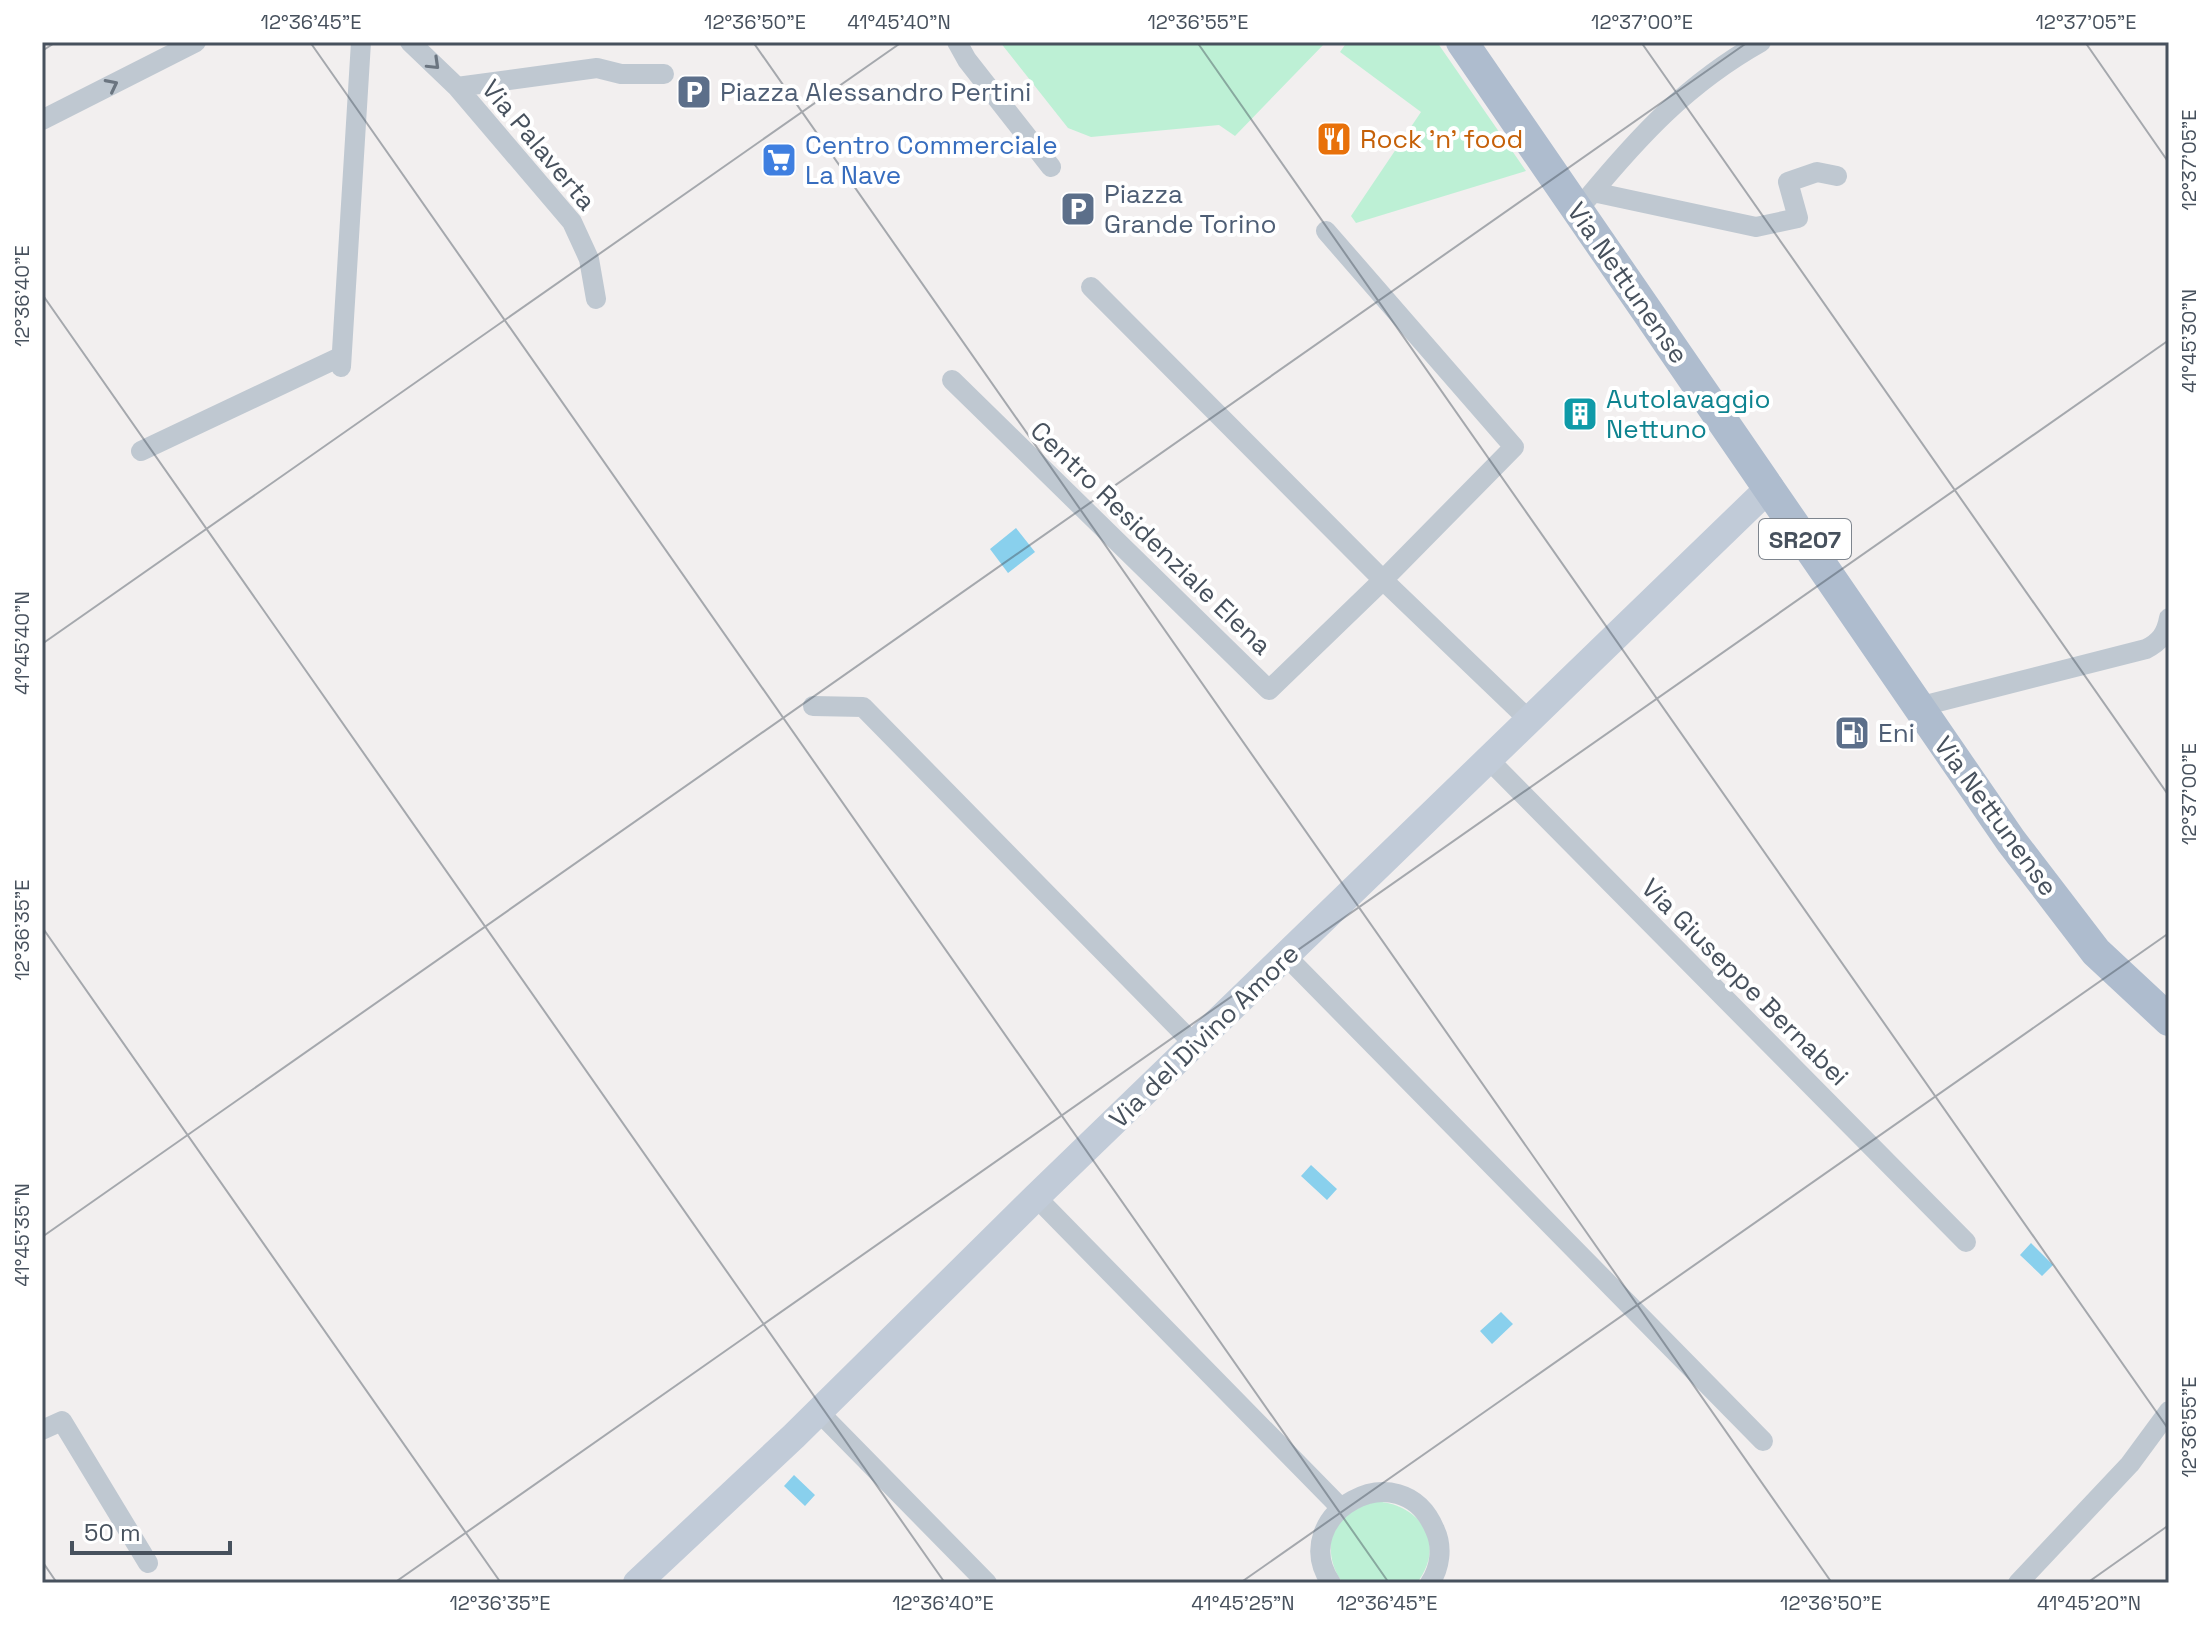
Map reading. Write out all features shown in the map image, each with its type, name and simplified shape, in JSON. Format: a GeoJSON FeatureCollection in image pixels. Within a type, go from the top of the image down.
{"type":"FeatureCollection","features":[{"type":"Feature","properties":{"kind":"main road","name":"Via Nettunense"},"geometry":{"type":"LineString","coordinates":[[1462,42],[1585,202],[1770,487],[2011,841],[2096,952],[2169,1020]]}},
{"type":"Feature","properties":{"kind":"main road","name":"Via del Divino Amore"},"geometry":{"type":"LineString","coordinates":[[637,1583],[819,1412],[1487,758],[1770,487]]}},
{"type":"Feature","properties":{"kind":"street"},"geometry":{"type":"LineString","coordinates":[[42,120],[196,42]]}},
{"type":"Feature","properties":{"kind":"street"},"geometry":{"type":"LineString","coordinates":[[141,451],[340,362],[361,42]]}},
{"type":"Feature","properties":{"kind":"street","name":"Via Palaverta"},"geometry":{"type":"LineString","coordinates":[[410,42],[457,87],[579,233],[589,259],[596,299]]}},
{"type":"Feature","properties":{"kind":"street"},"geometry":{"type":"LineString","coordinates":[[943,42],[962,51],[1051,167]]}},
{"type":"Feature","properties":{"kind":"street"},"geometry":{"type":"LineString","coordinates":[[1585,202],[1629,149],[1678,99],[1761,42]]}},
{"type":"Feature","properties":{"kind":"street"},"geometry":{"type":"LineString","coordinates":[[457,87],[597,68],[621,74],[664,74]]}},
{"type":"Feature","properties":{"kind":"street"},"geometry":{"type":"LineString","coordinates":[[1585,202],[1756,227],[1798,218],[1788,182],[1817,172],[1837,176]]}},
{"type":"Feature","properties":{"kind":"street","name":"Centro Residenziale Elena"},"geometry":{"type":"LineString","coordinates":[[952,380],[1269,690],[1514,447],[1326,231]]}},
{"type":"Feature","properties":{"kind":"street"},"geometry":{"type":"LineString","coordinates":[[1091,287],[1383,580],[1528,719]]}},
{"type":"Feature","properties":{"kind":"street"},"geometry":{"type":"LineString","coordinates":[[1918,707],[2146,649],[2164,635],[2169,618]]}},
{"type":"Feature","properties":{"kind":"street"},"geometry":{"type":"LineString","coordinates":[[813,706],[863,707],[1194,1044]]}},
{"type":"Feature","properties":{"kind":"street","name":"Via Giuseppe Bernabei"},"geometry":{"type":"LineString","coordinates":[[1487,758],[1966,1242]]}},
{"type":"Feature","properties":{"kind":"street"},"geometry":{"type":"LineString","coordinates":[[1287,957],[1763,1441]]}},
{"type":"Feature","properties":{"kind":"street"},"geometry":{"type":"LineString","coordinates":[[1036,1197],[1340,1507]]}},
{"type":"Feature","properties":{"kind":"street"},"geometry":{"type":"LineString","coordinates":[[2018,1583],[2130,1464],[2169,1411]]}},
{"type":"Feature","properties":{"kind":"street"},"geometry":{"type":"LineString","coordinates":[[819,1412],[987,1583]]}},
{"type":"Feature","properties":{"kind":"street"},"geometry":{"type":"LineString","coordinates":[[42,1430],[62,1421],[148,1563]]}},
{"type":"Feature","properties":{"kind":"street"},"geometry":{"type":"LineString","coordinates":[[1331,1583],[1321,1558],[1322,1540],[1328,1522],[1340,1507],[1357,1496],[1377,1491],[1398,1494],[1416,1503],[1430,1518],[1438,1537],[1440,1558],[1430,1583]]}},
{"type":"Feature","properties":{"kind":"green space"},"geometry":{"type":"Polygon","coordinates":[[[1000,42],[1326,42],[1235,136],[1219,125],[1091,137],[1068,128],[1000,42]]]}},
{"type":"Feature","properties":{"kind":"green space"},"geometry":{"type":"Polygon","coordinates":[[[1347,42],[1437,42],[1526,171],[1356,223],[1351,216],[1421,112],[1340,52],[1347,42]]]}},
{"type":"Feature","properties":{"kind":"green space"},"geometry":{"type":"Polygon","coordinates":[[[1374,1501],[1405,1509],[1424,1528],[1430,1554],[1417,1583],[1343,1583],[1338,1576],[1331,1549],[1334,1531],[1347,1514],[1374,1501]]]}},
{"type":"Feature","properties":{"kind":"water"},"geometry":{"type":"Polygon","coordinates":[[[1016,528],[1035,552],[1008,573],[990,549],[1016,528]]]}},
{"type":"Feature","properties":{"kind":"water"},"geometry":{"type":"Polygon","coordinates":[[[1311,1165],[1337,1189],[1327,1200],[1301,1176],[1311,1165]]]}},
{"type":"Feature","properties":{"kind":"water"},"geometry":{"type":"Polygon","coordinates":[[[2031,1243],[2053,1265],[2042,1276],[2020,1255],[2031,1243]]]}},
{"type":"Feature","properties":{"kind":"water"},"geometry":{"type":"Polygon","coordinates":[[[1501,1312],[1513,1324],[1492,1344],[1480,1331],[1501,1312]]]}},
{"type":"Feature","properties":{"kind":"water"},"geometry":{"type":"Polygon","coordinates":[[[794,1475],[815,1495],[805,1506],[784,1486],[794,1475]]]}},
{"type":"Feature","properties":{"kind":"place","name":"Piazza Alessandro Pertini"},"geometry":{"type":"Point","coordinates":[694,92]}},
{"type":"Feature","properties":{"kind":"place","name":"Rock 'n' food"},"geometry":{"type":"Point","coordinates":[1334,139]}},
{"type":"Feature","properties":{"kind":"place","name":"Centro Commerciale La Nave"},"geometry":{"type":"Point","coordinates":[779,160]}},
{"type":"Feature","properties":{"kind":"place","name":"Piazza Grande Torino"},"geometry":{"type":"Point","coordinates":[1078,209]}},
{"type":"Feature","properties":{"kind":"place","name":"Autolavaggio Nettuno"},"geometry":{"type":"Point","coordinates":[1580,414]}},
{"type":"Feature","properties":{"kind":"place","name":"Eni"},"geometry":{"type":"Point","coordinates":[1852,733]}}]}
